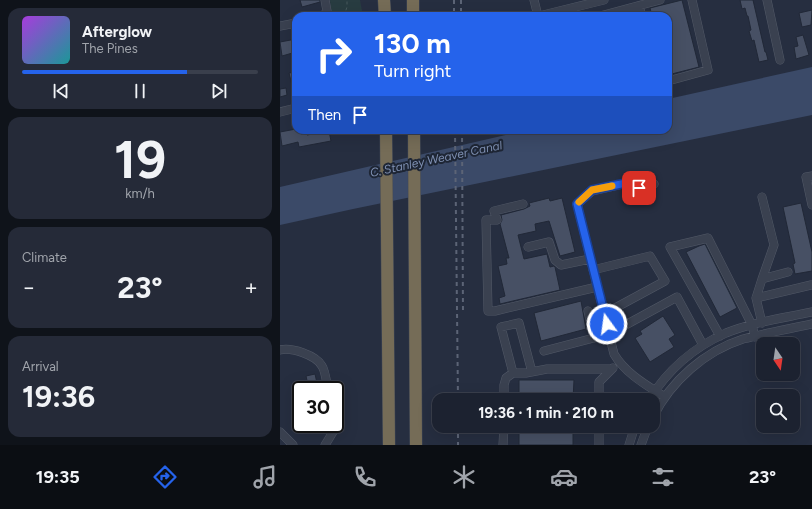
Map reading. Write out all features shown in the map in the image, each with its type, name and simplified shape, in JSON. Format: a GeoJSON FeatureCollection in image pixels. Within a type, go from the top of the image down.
{"type":"FeatureCollection","features":[{"type":"Feature","properties":{"kind":"highway"},"geometry":{"type":"LineString","coordinates":[[384,0],[385,12]]}},
{"type":"Feature","properties":{"kind":"highway"},"geometry":{"type":"LineString","coordinates":[[413,0],[413,12]]}},
{"type":"Feature","properties":{"kind":"highway"},"geometry":{"type":"LineString","coordinates":[[386,134],[389,445]]}},
{"type":"Feature","properties":{"kind":"highway"},"geometry":{"type":"LineString","coordinates":[[414,134],[416,445]]}},
{"type":"Feature","properties":{"kind":"street"},"geometry":{"type":"LineString","coordinates":[[325,0],[326,12]]}},
{"type":"Feature","properties":{"kind":"street"},"geometry":{"type":"LineString","coordinates":[[534,0],[538,12]]}},
{"type":"Feature","properties":{"kind":"street"},"geometry":{"type":"LineString","coordinates":[[551,12],[575,4],[604,0]]}},
{"type":"Feature","properties":{"kind":"street"},"geometry":{"type":"LineString","coordinates":[[616,12],[660,0]]}},
{"type":"Feature","properties":{"kind":"street"},"geometry":{"type":"LineString","coordinates":[[672,80],[708,70],[692,0]]}},
{"type":"Feature","properties":{"kind":"street"},"geometry":{"type":"LineString","coordinates":[[767,0],[780,60]]}},
{"type":"Feature","properties":{"kind":"street"},"geometry":{"type":"LineString","coordinates":[[639,6],[641,12]]}},
{"type":"Feature","properties":{"kind":"street"},"geometry":{"type":"LineString","coordinates":[[280,26],[292,24]]}},
{"type":"Feature","properties":{"kind":"street"},"geometry":{"type":"LineString","coordinates":[[280,112],[292,109]]}},
{"type":"Feature","properties":{"kind":"street"},"geometry":{"type":"LineString","coordinates":[[812,176],[806,177],[812,205]]}},
{"type":"Feature","properties":{"kind":"street"},"geometry":{"type":"LineString","coordinates":[[654,184],[639,188],[631,182],[592,190],[577,204],[614,354],[620,364],[628,372],[665,397]]}},
{"type":"Feature","properties":{"kind":"street"},"geometry":{"type":"LineString","coordinates":[[762,197],[774,245],[756,298],[762,323]]}},
{"type":"Feature","properties":{"kind":"street"},"geometry":{"type":"LineString","coordinates":[[523,204],[494,211],[497,220],[486,220],[488,311],[495,311],[598,287]]}},
{"type":"Feature","properties":{"kind":"street"},"geometry":{"type":"LineString","coordinates":[[720,336],[670,247],[708,238],[752,325],[755,337]]}},
{"type":"Feature","properties":{"kind":"street"},"geometry":{"type":"LineString","coordinates":[[528,247],[549,242],[555,260],[561,265],[590,259]]}},
{"type":"Feature","properties":{"kind":"street"},"geometry":{"type":"LineString","coordinates":[[593,270],[650,256],[665,281],[604,314]]}},
{"type":"Feature","properties":{"kind":"street"},"geometry":{"type":"LineString","coordinates":[[762,279],[788,272]]}},
{"type":"Feature","properties":{"kind":"street"},"geometry":{"type":"LineString","coordinates":[[756,298],[811,285]]}},
{"type":"Feature","properties":{"kind":"street"},"geometry":{"type":"LineString","coordinates":[[544,351],[609,334],[677,297],[704,345]]}},
{"type":"Feature","properties":{"kind":"street"},"geometry":{"type":"LineString","coordinates":[[588,311],[594,338]]}},
{"type":"Feature","properties":{"kind":"street"},"geometry":{"type":"LineString","coordinates":[[655,391],[680,363],[704,345],[720,336],[752,325],[812,312]]}},
{"type":"Feature","properties":{"kind":"street"},"geometry":{"type":"LineString","coordinates":[[513,373],[501,328],[519,322],[532,372]]}},
{"type":"Feature","properties":{"kind":"street"},"geometry":{"type":"LineString","coordinates":[[660,405],[665,397],[682,378],[702,359],[722,348],[743,340],[812,324]]}},
{"type":"Feature","properties":{"kind":"street"},"geometry":{"type":"LineString","coordinates":[[280,350],[287,348],[310,355],[322,365],[326,381]]}},
{"type":"Feature","properties":{"kind":"street"},"geometry":{"type":"LineString","coordinates":[[599,393],[599,382],[611,369],[620,364]]}},
{"type":"Feature","properties":{"kind":"street"},"geometry":{"type":"LineString","coordinates":[[504,393],[506,378],[513,373],[526,373],[547,369],[611,369]]}},
{"type":"Feature","properties":{"kind":"street"},"geometry":{"type":"LineString","coordinates":[[280,432],[293,445]]}},
{"type":"Feature","properties":{"kind":"street"},"geometry":{"type":"LineString","coordinates":[[325,445],[332,433]]}},
{"type":"Feature","properties":{"kind":"street"},"geometry":{"type":"LineString","coordinates":[[503,445],[504,433]]}},
{"type":"Feature","properties":{"kind":"street"},"geometry":{"type":"LineString","coordinates":[[599,433],[599,445]]}},
{"type":"Feature","properties":{"kind":"street"},"geometry":{"type":"LineString","coordinates":[[629,445],[633,433]]}},
{"type":"Feature","properties":{"kind":"street"},"geometry":{"type":"LineString","coordinates":[[641,445],[645,433]]}},
{"type":"Feature","properties":{"kind":"path"},"geometry":{"type":"LineString","coordinates":[[345,12],[347,0]]}},
{"type":"Feature","properties":{"kind":"green space"},"geometry":{"type":"Polygon","coordinates":[[[330,0],[360,0],[362,12],[331,12],[330,0]]]}},
{"type":"Feature","properties":{"kind":"water","name":"C. Stanley Weaver Canal"},"geometry":{"type":"Polygon","coordinates":[[[812,67],[812,115],[280,225],[280,187],[510,134],[672,134],[672,98],[812,67]]]}},
{"type":"Feature","properties":{"kind":"building"},"geometry":{"type":"Polygon","coordinates":[[[300,0],[320,0],[320,2],[302,7],[300,0]]]}},
{"type":"Feature","properties":{"kind":"building"},"geometry":{"type":"Polygon","coordinates":[[[682,0],[699,67],[672,74],[672,12],[651,12],[650,8],[682,0]]]}},
{"type":"Feature","properties":{"kind":"building"},"geometry":{"type":"Polygon","coordinates":[[[740,0],[753,0],[768,60],[759,62],[754,40],[752,41],[749,31],[751,30],[748,16],[745,8],[742,9],[740,0]]]}},
{"type":"Feature","properties":{"kind":"building"},"geometry":{"type":"Polygon","coordinates":[[[812,10],[811,25],[802,27],[799,13],[812,10]]]}},
{"type":"Feature","properties":{"kind":"building"},"geometry":{"type":"Polygon","coordinates":[[[803,35],[809,55],[796,59],[794,47],[798,46],[796,37],[803,35]]]}},
{"type":"Feature","properties":{"kind":"building"},"geometry":{"type":"Polygon","coordinates":[[[292,40],[292,53],[282,56],[280,42],[292,40]]]}},
{"type":"Feature","properties":{"kind":"building"},"geometry":{"type":"Polygon","coordinates":[[[289,73],[292,73],[292,85],[289,73]]]}},
{"type":"Feature","properties":{"kind":"building"},"geometry":{"type":"Polygon","coordinates":[[[286,88],[287,95],[280,97],[280,89],[286,88]]]}},
{"type":"Feature","properties":{"kind":"building"},"geometry":{"type":"Polygon","coordinates":[[[292,130],[292,134],[330,134],[331,141],[299,147],[298,142],[282,146],[280,132],[292,130]]]}},
{"type":"Feature","properties":{"kind":"building"},"geometry":{"type":"Polygon","coordinates":[[[640,194],[642,201],[633,203],[632,196],[640,194]]]}},
{"type":"Feature","properties":{"kind":"building"},"geometry":{"type":"Polygon","coordinates":[[[549,198],[550,201],[562,198],[575,252],[560,256],[549,221],[535,224],[536,231],[518,235],[524,259],[547,254],[550,267],[555,267],[560,290],[500,304],[499,298],[505,296],[498,266],[507,264],[506,258],[509,258],[500,224],[502,220],[501,215],[524,209],[530,206],[529,203],[549,198]]]}},
{"type":"Feature","properties":{"kind":"building"},"geometry":{"type":"Polygon","coordinates":[[[801,203],[812,252],[812,271],[795,274],[793,264],[795,263],[783,207],[801,203]]]}},
{"type":"Feature","properties":{"kind":"building"},"geometry":{"type":"Polygon","coordinates":[[[705,244],[737,308],[720,317],[686,252],[705,244]]]}},
{"type":"Feature","properties":{"kind":"building"},"geometry":{"type":"Polygon","coordinates":[[[581,301],[586,329],[541,341],[534,313],[581,301]]]}},
{"type":"Feature","properties":{"kind":"building"},"geometry":{"type":"Polygon","coordinates":[[[663,316],[675,335],[669,339],[674,347],[650,362],[635,338],[642,334],[640,331],[663,316]]]}},
{"type":"Feature","properties":{"kind":"building"},"geometry":{"type":"Polygon","coordinates":[[[315,374],[317,381],[307,381],[306,376],[315,374]]]}},
{"type":"Feature","properties":{"kind":"building"},"geometry":{"type":"Polygon","coordinates":[[[519,380],[574,380],[573,393],[519,393],[519,380]]]}},
{"type":"Feature","properties":{"kind":"building"},"geometry":{"type":"Polygon","coordinates":[[[519,433],[573,433],[573,445],[519,445],[519,433]]]}},
{"type":"Feature","properties":{"kind":"railway"},"geometry":{"type":"LineString","coordinates":[[454,0],[454,12]]}},
{"type":"Feature","properties":{"kind":"railway"},"geometry":{"type":"LineString","coordinates":[[461,0],[461,12]]}},
{"type":"Feature","properties":{"kind":"railway"},"geometry":{"type":"LineString","coordinates":[[455,134],[458,393]]}},
{"type":"Feature","properties":{"kind":"railway"},"geometry":{"type":"LineString","coordinates":[[462,134],[463,314]]}},
{"type":"Feature","properties":{"kind":"railway"},"geometry":{"type":"LineString","coordinates":[[458,433],[458,445]]}},
{"type":"Feature","properties":{"kind":"slow traffic"},"geometry":{"type":"LineString","coordinates":[[579,202],[592,190],[612,186]]}},
{"type":"Feature","properties":{"kind":"route"},"geometry":{"type":"LineString","coordinates":[[607,324],[577,204],[592,190],[631,182],[639,188]]}}]}
